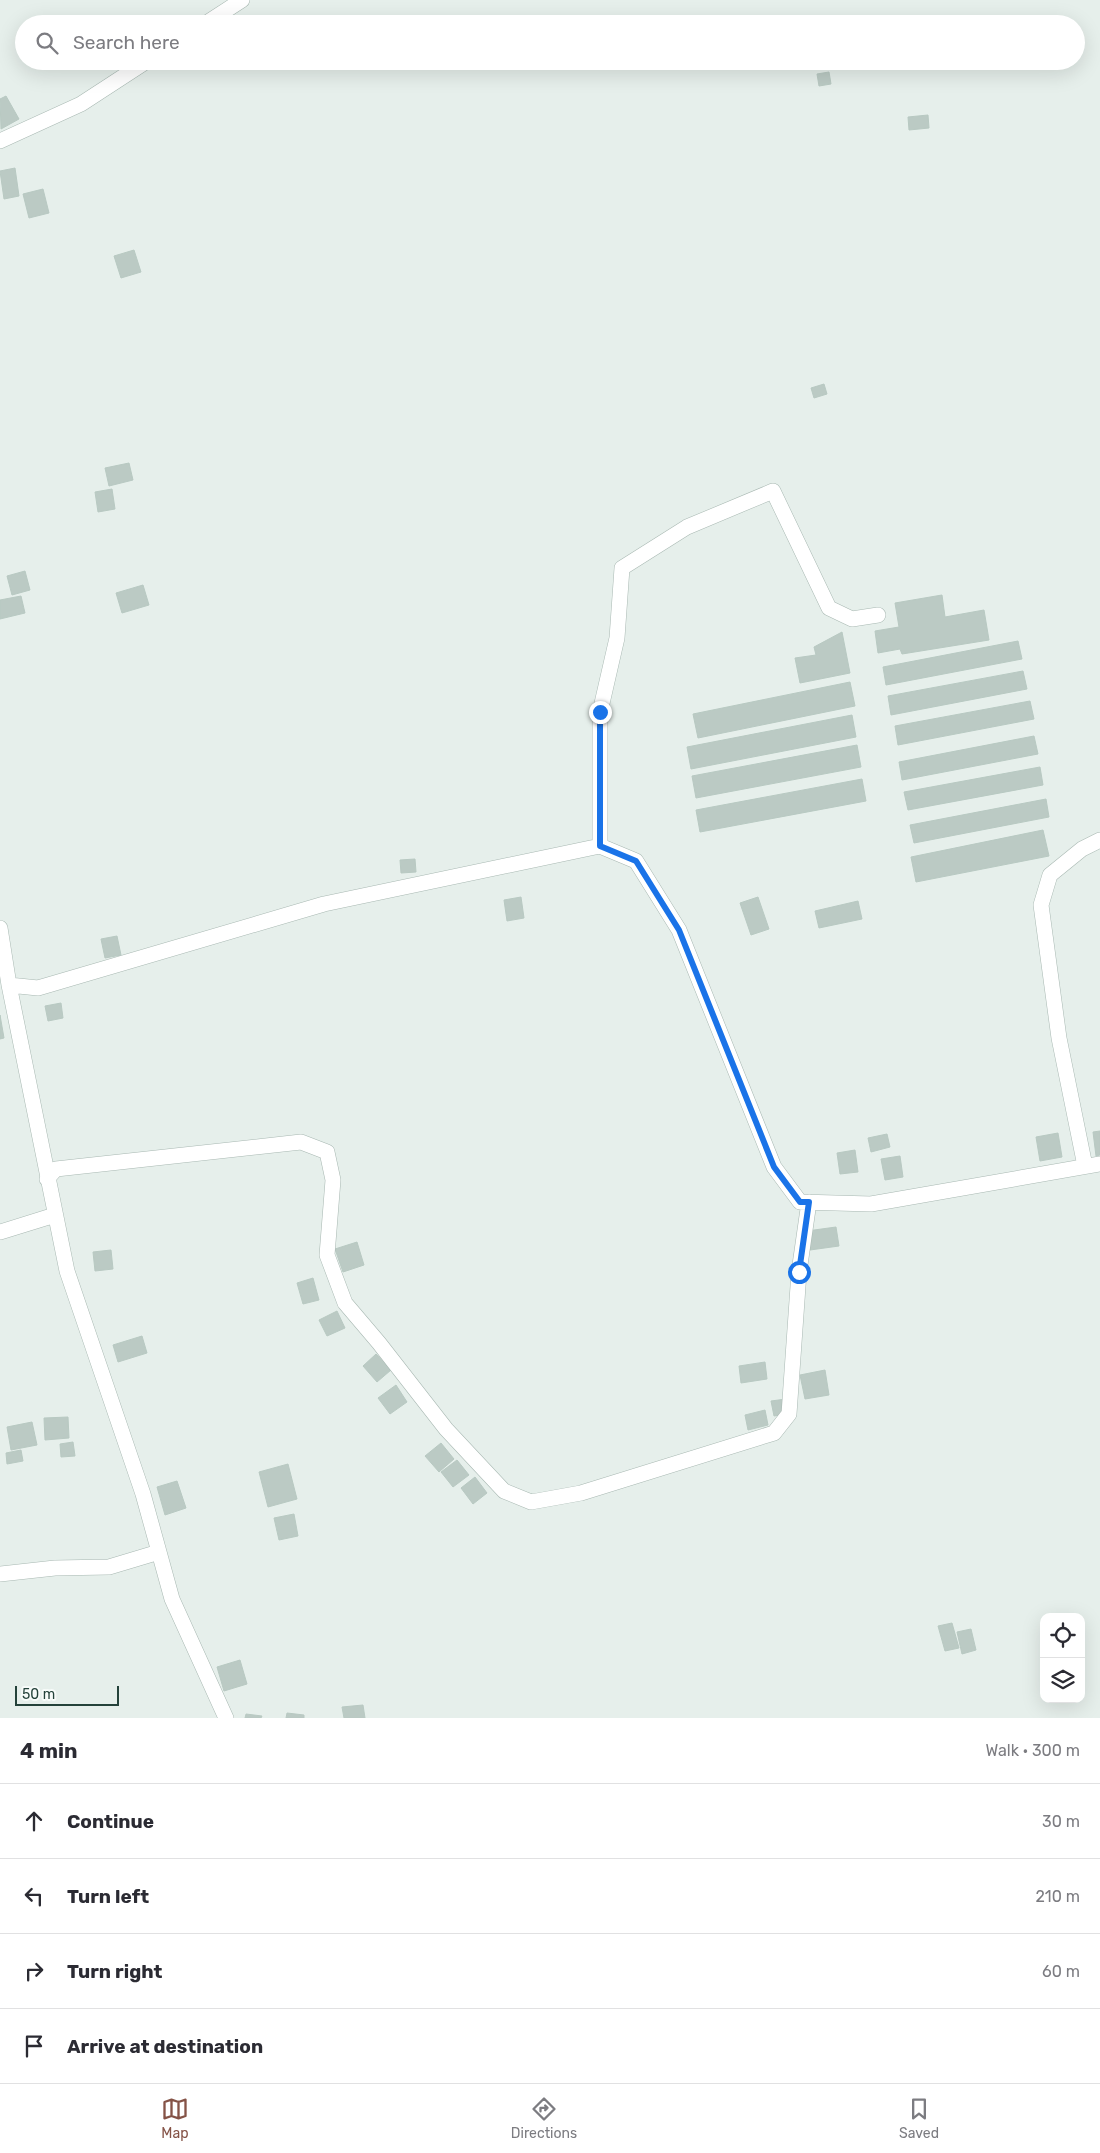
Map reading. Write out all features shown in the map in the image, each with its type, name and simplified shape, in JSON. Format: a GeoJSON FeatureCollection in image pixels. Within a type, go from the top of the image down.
{"type":"FeatureCollection","features":[{"type":"Feature","properties":{"kind":"street"},"geometry":{"type":"LineString","coordinates":[[219,15],[242,0]]}},
{"type":"Feature","properties":{"kind":"street"},"geometry":{"type":"LineString","coordinates":[[0,141],[81,104],[133,70]]}},
{"type":"Feature","properties":{"kind":"street"},"geometry":{"type":"LineString","coordinates":[[600,846],[600,712],[617,638],[622,568],[687,527],[773,491],[829,608],[852,619],[878,615]]}},
{"type":"Feature","properties":{"kind":"street"},"geometry":{"type":"LineString","coordinates":[[9,985],[38,988],[324,904],[600,846],[636,861],[679,930],[774,1167],[800,1202],[871,1204],[1092,1165],[1059,1038],[1041,905],[1050,875],[1082,849],[1100,840]]}},
{"type":"Feature","properties":{"kind":"street"},"geometry":{"type":"LineString","coordinates":[[0,928],[9,985],[67,1271],[143,1494],[172,1599],[226,1718]]}},
{"type":"Feature","properties":{"kind":"street"},"geometry":{"type":"LineString","coordinates":[[48,1178],[56,1169],[301,1142],[326,1152],[333,1180],[327,1254],[345,1303],[385,1350],[446,1429],[504,1491],[531,1502],[581,1493],[774,1433],[789,1414],[799,1272],[809,1202]]}},
{"type":"Feature","properties":{"kind":"street"},"geometry":{"type":"LineString","coordinates":[[0,1232],[55,1215]]}},
{"type":"Feature","properties":{"kind":"street"},"geometry":{"type":"LineString","coordinates":[[0,1574],[55,1568],[109,1567],[159,1552]]}},
{"type":"Feature","properties":{"kind":"building"},"geometry":{"type":"Polygon","coordinates":[[[829,72],[831,84],[819,86],[817,74],[829,72]]]}},
{"type":"Feature","properties":{"kind":"building"},"geometry":{"type":"Polygon","coordinates":[[[6,96],[19,119],[1,129],[0,99],[6,96]]]}},
{"type":"Feature","properties":{"kind":"building"},"geometry":{"type":"Polygon","coordinates":[[[928,115],[929,128],[909,130],[908,117],[928,115]]]}},
{"type":"Feature","properties":{"kind":"building"},"geometry":{"type":"Polygon","coordinates":[[[15,168],[19,196],[4,199],[0,171],[15,168]]]}},
{"type":"Feature","properties":{"kind":"building"},"geometry":{"type":"Polygon","coordinates":[[[43,189],[49,213],[29,218],[23,194],[43,189]]]}},
{"type":"Feature","properties":{"kind":"building"},"geometry":{"type":"Polygon","coordinates":[[[134,250],[141,272],[121,278],[114,256],[134,250]]]}},
{"type":"Feature","properties":{"kind":"building"},"geometry":{"type":"Polygon","coordinates":[[[824,384],[827,394],[814,398],[811,388],[824,384]]]}},
{"type":"Feature","properties":{"kind":"building"},"geometry":{"type":"Polygon","coordinates":[[[129,463],[133,480],[109,486],[105,468],[129,463]]]}},
{"type":"Feature","properties":{"kind":"building"},"geometry":{"type":"Polygon","coordinates":[[[112,489],[115,509],[98,512],[95,492],[112,489]]]}},
{"type":"Feature","properties":{"kind":"building"},"geometry":{"type":"Polygon","coordinates":[[[25,571],[30,590],[12,595],[7,576],[25,571]]]}},
{"type":"Feature","properties":{"kind":"building"},"geometry":{"type":"Polygon","coordinates":[[[143,585],[149,605],[122,613],[116,593],[143,585]]]}},
{"type":"Feature","properties":{"kind":"building"},"geometry":{"type":"Polygon","coordinates":[[[942,595],[945,617],[984,610],[989,640],[902,654],[900,649],[878,653],[875,631],[899,627],[895,603],[942,595]]]}},
{"type":"Feature","properties":{"kind":"building"},"geometry":{"type":"Polygon","coordinates":[[[21,596],[25,613],[0,619],[0,600],[21,596]]]}},
{"type":"Feature","properties":{"kind":"building"},"geometry":{"type":"Polygon","coordinates":[[[842,632],[850,673],[800,683],[795,658],[816,655],[814,647],[842,632]]]}},
{"type":"Feature","properties":{"kind":"building"},"geometry":{"type":"Polygon","coordinates":[[[1018,641],[1022,659],[886,685],[883,667],[1018,641]]]}},
{"type":"Feature","properties":{"kind":"building"},"geometry":{"type":"Polygon","coordinates":[[[1023,671],[1027,689],[891,715],[888,696],[1023,671]]]}},
{"type":"Feature","properties":{"kind":"building"},"geometry":{"type":"Polygon","coordinates":[[[850,682],[855,706],[698,738],[693,714],[850,682]]]}},
{"type":"Feature","properties":{"kind":"building"},"geometry":{"type":"Polygon","coordinates":[[[1030,701],[1034,719],[898,745],[895,726],[1030,701]]]}},
{"type":"Feature","properties":{"kind":"building"},"geometry":{"type":"Polygon","coordinates":[[[852,715],[856,737],[691,769],[687,747],[852,715]]]}},
{"type":"Feature","properties":{"kind":"building"},"geometry":{"type":"Polygon","coordinates":[[[1034,736],[1038,754],[902,780],[899,762],[1034,736]]]}},
{"type":"Feature","properties":{"kind":"building"},"geometry":{"type":"Polygon","coordinates":[[[857,745],[861,767],[696,798],[692,776],[857,745]]]}},
{"type":"Feature","properties":{"kind":"building"},"geometry":{"type":"Polygon","coordinates":[[[1040,767],[1043,785],[908,810],[904,792],[1040,767]]]}},
{"type":"Feature","properties":{"kind":"building"},"geometry":{"type":"Polygon","coordinates":[[[862,779],[866,801],[700,832],[696,810],[862,779]]]}},
{"type":"Feature","properties":{"kind":"building"},"geometry":{"type":"Polygon","coordinates":[[[1046,799],[1049,817],[914,843],[910,825],[1046,799]]]}},
{"type":"Feature","properties":{"kind":"building"},"geometry":{"type":"Polygon","coordinates":[[[1043,830],[1049,856],[916,882],[911,857],[1043,830]]]}},
{"type":"Feature","properties":{"kind":"building"},"geometry":{"type":"Polygon","coordinates":[[[415,859],[416,872],[401,873],[400,860],[415,859]]]}},
{"type":"Feature","properties":{"kind":"building"},"geometry":{"type":"Polygon","coordinates":[[[521,897],[524,918],[507,921],[504,900],[521,897]]]}},
{"type":"Feature","properties":{"kind":"building"},"geometry":{"type":"Polygon","coordinates":[[[758,897],[769,929],[751,935],[740,903],[758,897]]]}},
{"type":"Feature","properties":{"kind":"building"},"geometry":{"type":"Polygon","coordinates":[[[858,901],[862,919],[819,928],[815,911],[858,901]]]}},
{"type":"Feature","properties":{"kind":"building"},"geometry":{"type":"Polygon","coordinates":[[[117,936],[121,955],[105,958],[101,939],[117,936]]]}},
{"type":"Feature","properties":{"kind":"building"},"geometry":{"type":"Polygon","coordinates":[[[61,1003],[63,1018],[48,1021],[45,1006],[61,1003]]]}},
{"type":"Feature","properties":{"kind":"building"},"geometry":{"type":"Polygon","coordinates":[[[0,1015],[4,1038],[0,1039],[0,1015]]]}},
{"type":"Feature","properties":{"kind":"building"},"geometry":{"type":"Polygon","coordinates":[[[1100,1131],[1100,1155],[1096,1156],[1093,1132],[1100,1131]]]}},
{"type":"Feature","properties":{"kind":"building"},"geometry":{"type":"Polygon","coordinates":[[[1058,1133],[1062,1157],[1040,1161],[1036,1137],[1058,1133]]]}},
{"type":"Feature","properties":{"kind":"building"},"geometry":{"type":"Polygon","coordinates":[[[887,1134],[890,1147],[871,1152],[868,1138],[887,1134]]]}},
{"type":"Feature","properties":{"kind":"building"},"geometry":{"type":"Polygon","coordinates":[[[855,1150],[858,1172],[840,1174],[837,1153],[855,1150]]]}},
{"type":"Feature","properties":{"kind":"building"},"geometry":{"type":"Polygon","coordinates":[[[900,1156],[903,1177],[885,1180],[881,1159],[900,1156]]]}},
{"type":"Feature","properties":{"kind":"building"},"geometry":{"type":"Polygon","coordinates":[[[836,1227],[839,1246],[810,1250],[807,1231],[836,1227]]]}},
{"type":"Feature","properties":{"kind":"building"},"geometry":{"type":"Polygon","coordinates":[[[357,1242],[364,1265],[343,1272],[335,1249],[357,1242]]]}},
{"type":"Feature","properties":{"kind":"building"},"geometry":{"type":"Polygon","coordinates":[[[111,1250],[113,1269],[95,1271],[93,1252],[111,1250]]]}},
{"type":"Feature","properties":{"kind":"building"},"geometry":{"type":"Polygon","coordinates":[[[313,1278],[319,1300],[303,1304],[297,1283],[313,1278]]]}},
{"type":"Feature","properties":{"kind":"building"},"geometry":{"type":"Polygon","coordinates":[[[337,1311],[345,1328],[327,1336],[319,1320],[337,1311]]]}},
{"type":"Feature","properties":{"kind":"building"},"geometry":{"type":"Polygon","coordinates":[[[142,1336],[147,1353],[118,1362],[113,1345],[142,1336]]]}},
{"type":"Feature","properties":{"kind":"building"},"geometry":{"type":"Polygon","coordinates":[[[376,1354],[391,1370],[377,1382],[363,1366],[376,1354]]]}},
{"type":"Feature","properties":{"kind":"building"},"geometry":{"type":"Polygon","coordinates":[[[765,1362],[767,1379],[741,1383],[739,1366],[765,1362]]]}},
{"type":"Feature","properties":{"kind":"building"},"geometry":{"type":"Polygon","coordinates":[[[825,1370],[829,1395],[805,1399],[800,1375],[825,1370]]]}},
{"type":"Feature","properties":{"kind":"building"},"geometry":{"type":"Polygon","coordinates":[[[396,1385],[407,1402],[390,1414],[378,1398],[396,1385]]]}},
{"type":"Feature","properties":{"kind":"building"},"geometry":{"type":"Polygon","coordinates":[[[786,1399],[788,1414],[774,1416],[771,1401],[786,1399]]]}},
{"type":"Feature","properties":{"kind":"building"},"geometry":{"type":"Polygon","coordinates":[[[765,1410],[768,1425],[748,1430],[745,1415],[765,1410]]]}},
{"type":"Feature","properties":{"kind":"building"},"geometry":{"type":"Polygon","coordinates":[[[68,1417],[69,1438],[45,1440],[44,1418],[68,1417]]]}},
{"type":"Feature","properties":{"kind":"building"},"geometry":{"type":"Polygon","coordinates":[[[32,1422],[37,1445],[11,1450],[7,1427],[32,1422]]]}},
{"type":"Feature","properties":{"kind":"building"},"geometry":{"type":"Polygon","coordinates":[[[73,1442],[75,1456],[61,1457],[60,1444],[73,1442]]]}},
{"type":"Feature","properties":{"kind":"building"},"geometry":{"type":"Polygon","coordinates":[[[441,1443],[454,1459],[439,1472],[425,1456],[441,1443]]]}},
{"type":"Feature","properties":{"kind":"building"},"geometry":{"type":"Polygon","coordinates":[[[21,1450],[23,1461],[7,1464],[6,1453],[21,1450]]]}},
{"type":"Feature","properties":{"kind":"building"},"geometry":{"type":"Polygon","coordinates":[[[457,1460],[469,1475],[453,1487],[441,1472],[457,1460]]]}},
{"type":"Feature","properties":{"kind":"building"},"geometry":{"type":"Polygon","coordinates":[[[288,1464],[297,1499],[268,1507],[259,1472],[288,1464]]]}},
{"type":"Feature","properties":{"kind":"building"},"geometry":{"type":"Polygon","coordinates":[[[475,1477],[487,1493],[473,1504],[461,1488],[475,1477]]]}},
{"type":"Feature","properties":{"kind":"building"},"geometry":{"type":"Polygon","coordinates":[[[177,1481],[186,1508],[165,1515],[157,1487],[177,1481]]]}},
{"type":"Feature","properties":{"kind":"building"},"geometry":{"type":"Polygon","coordinates":[[[294,1514],[298,1536],[279,1540],[274,1518],[294,1514]]]}},
{"type":"Feature","properties":{"kind":"building"},"geometry":{"type":"Polygon","coordinates":[[[952,1623],[959,1648],[945,1651],[938,1626],[952,1623]]]}},
{"type":"Feature","properties":{"kind":"building"},"geometry":{"type":"Polygon","coordinates":[[[971,1629],[976,1650],[962,1654],[957,1632],[971,1629]]]}},
{"type":"Feature","properties":{"kind":"building"},"geometry":{"type":"Polygon","coordinates":[[[240,1660],[247,1684],[224,1691],[217,1667],[240,1660]]]}},
{"type":"Feature","properties":{"kind":"building"},"geometry":{"type":"Polygon","coordinates":[[[363,1705],[365,1718],[344,1718],[342,1707],[363,1705]]]}},
{"type":"Feature","properties":{"kind":"building"},"geometry":{"type":"Polygon","coordinates":[[[287,1713],[304,1715],[304,1718],[286,1718],[287,1713]]]}},
{"type":"Feature","properties":{"kind":"building"},"geometry":{"type":"Polygon","coordinates":[[[246,1714],[262,1716],[261,1718],[245,1718],[246,1714]]]}},
{"type":"Feature","properties":{"kind":"route"},"geometry":{"type":"LineString","coordinates":[[600,712],[600,846],[636,861],[679,930],[774,1167],[800,1202],[809,1202],[799,1272]]}}]}
